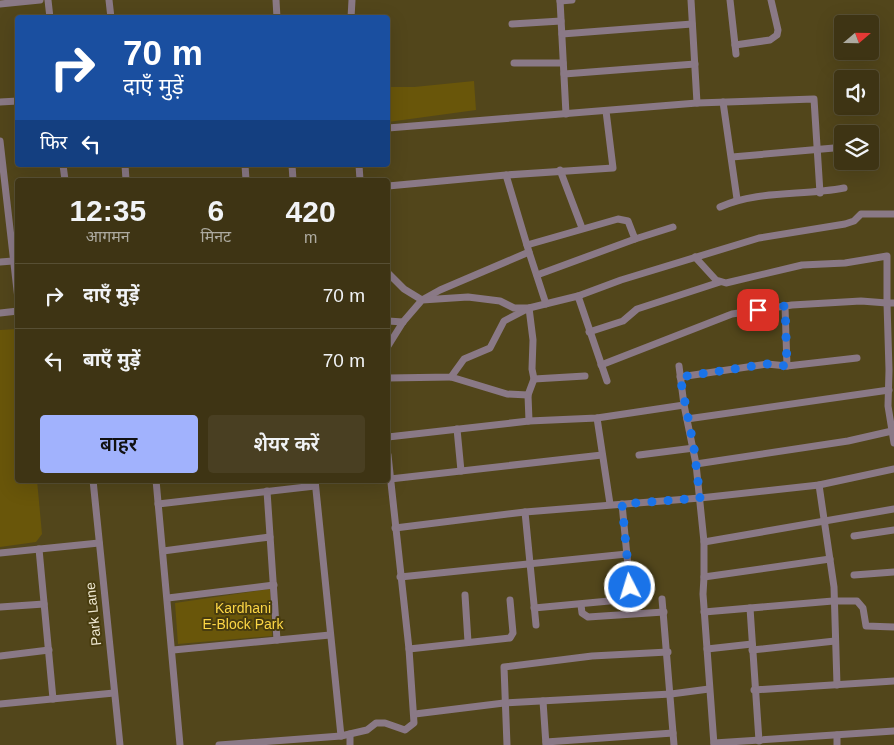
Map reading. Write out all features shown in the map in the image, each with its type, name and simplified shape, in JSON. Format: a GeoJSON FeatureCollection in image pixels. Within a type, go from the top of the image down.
{"type":"FeatureCollection","features":[{"type":"Feature","properties":{"kind":"street"},"geometry":{"type":"LineString","coordinates":[[0,4],[40,0]]}},
{"type":"Feature","properties":{"kind":"street"},"geometry":{"type":"LineString","coordinates":[[48,0],[50,15]]}},
{"type":"Feature","properties":{"kind":"street"},"geometry":{"type":"LineString","coordinates":[[109,0],[111,15]]}},
{"type":"Feature","properties":{"kind":"street"},"geometry":{"type":"LineString","coordinates":[[276,0],[277,15]]}},
{"type":"Feature","properties":{"kind":"street"},"geometry":{"type":"LineString","coordinates":[[351,15],[352,0]]}},
{"type":"Feature","properties":{"kind":"street"},"geometry":{"type":"LineString","coordinates":[[566,114],[560,0],[572,0]]}},
{"type":"Feature","properties":{"kind":"street"},"geometry":{"type":"LineString","coordinates":[[691,0],[697,103]]}},
{"type":"Feature","properties":{"kind":"street"},"geometry":{"type":"LineString","coordinates":[[730,0],[736,54]]}},
{"type":"Feature","properties":{"kind":"street"},"geometry":{"type":"LineString","coordinates":[[735,45],[770,40],[777,35],[778,30],[771,0]]}},
{"type":"Feature","properties":{"kind":"street"},"geometry":{"type":"LineString","coordinates":[[512,24],[561,21]]}},
{"type":"Feature","properties":{"kind":"street"},"geometry":{"type":"LineString","coordinates":[[562,34],[692,24]]}},
{"type":"Feature","properties":{"kind":"street"},"geometry":{"type":"LineString","coordinates":[[514,63],[563,64]]}},
{"type":"Feature","properties":{"kind":"street"},"geometry":{"type":"LineString","coordinates":[[564,74],[695,64]]}},
{"type":"Feature","properties":{"kind":"street"},"geometry":{"type":"LineString","coordinates":[[390,128],[697,103],[814,99],[820,193]]}},
{"type":"Feature","properties":{"kind":"street"},"geometry":{"type":"LineString","coordinates":[[0,102],[15,101]]}},
{"type":"Feature","properties":{"kind":"street"},"geometry":{"type":"LineString","coordinates":[[723,102],[737,199]]}},
{"type":"Feature","properties":{"kind":"street"},"geometry":{"type":"LineString","coordinates":[[390,186],[560,170],[613,168],[606,111]]}},
{"type":"Feature","properties":{"kind":"street"},"geometry":{"type":"LineString","coordinates":[[0,141],[4,214],[15,276]]}},
{"type":"Feature","properties":{"kind":"street"},"geometry":{"type":"LineString","coordinates":[[732,157],[834,148]]}},
{"type":"Feature","properties":{"kind":"street"},"geometry":{"type":"LineString","coordinates":[[560,170],[582,228]]}},
{"type":"Feature","properties":{"kind":"street"},"geometry":{"type":"LineString","coordinates":[[506,175],[546,304]]}},
{"type":"Feature","properties":{"kind":"street"},"geometry":{"type":"LineString","coordinates":[[720,207],[737,199],[820,193],[844,188]]}},
{"type":"Feature","properties":{"kind":"street"},"geometry":{"type":"LineString","coordinates":[[390,275],[404,288],[422,300],[468,297],[500,301],[514,308],[529,308],[578,296],[759,238],[845,224],[854,221],[861,214],[894,214]]}},
{"type":"Feature","properties":{"kind":"street"},"geometry":{"type":"LineString","coordinates":[[390,343],[403,322],[422,300],[528,248],[582,228],[624,219],[631,226],[635,239]]}},
{"type":"Feature","properties":{"kind":"street"},"geometry":{"type":"LineString","coordinates":[[537,275],[672,227]]}},
{"type":"Feature","properties":{"kind":"street"},"geometry":{"type":"LineString","coordinates":[[589,332],[623,321],[637,309],[720,282],[732,282],[802,265],[845,263],[890,256],[888,406],[894,443]]}},
{"type":"Feature","properties":{"kind":"street"},"geometry":{"type":"LineString","coordinates":[[695,257],[713,278],[720,282]]}},
{"type":"Feature","properties":{"kind":"street"},"geometry":{"type":"LineString","coordinates":[[0,262],[13,261]]}},
{"type":"Feature","properties":{"kind":"street"},"geometry":{"type":"LineString","coordinates":[[578,296],[607,381]]}},
{"type":"Feature","properties":{"kind":"street"},"geometry":{"type":"LineString","coordinates":[[601,365],[732,314],[785,306],[861,301],[890,303]]}},
{"type":"Feature","properties":{"kind":"street"},"geometry":{"type":"LineString","coordinates":[[785,306],[787,366]]}},
{"type":"Feature","properties":{"kind":"street"},"geometry":{"type":"LineString","coordinates":[[451,377],[456,374],[464,359],[493,345],[504,321],[529,308]]}},
{"type":"Feature","properties":{"kind":"street"},"geometry":{"type":"LineString","coordinates":[[529,308],[533,340],[532,369],[534,379],[528,395],[529,421]]}},
{"type":"Feature","properties":{"kind":"street"},"geometry":{"type":"LineString","coordinates":[[0,313],[15,311]]}},
{"type":"Feature","properties":{"kind":"street"},"geometry":{"type":"LineString","coordinates":[[390,321],[403,322]]}},
{"type":"Feature","properties":{"kind":"street"},"geometry":{"type":"LineString","coordinates":[[680,377],[767,364],[787,366],[857,358]]}},
{"type":"Feature","properties":{"kind":"street"},"geometry":{"type":"LineString","coordinates":[[679,366],[684,405],[694,448],[700,498],[704,542],[706,649],[714,744],[759,741],[799,742],[837,735],[894,730]]}},
{"type":"Feature","properties":{"kind":"street"},"geometry":{"type":"LineString","coordinates":[[534,379],[585,376]]}},
{"type":"Feature","properties":{"kind":"street"},"geometry":{"type":"LineString","coordinates":[[390,378],[451,377],[507,394],[528,395]]}},
{"type":"Feature","properties":{"kind":"street"},"geometry":{"type":"LineString","coordinates":[[687,419],[889,390]]}},
{"type":"Feature","properties":{"kind":"street"},"geometry":{"type":"LineString","coordinates":[[390,437],[529,421],[597,418],[684,405]]}},
{"type":"Feature","properties":{"kind":"street"},"geometry":{"type":"LineString","coordinates":[[597,418],[610,504]]}},
{"type":"Feature","properties":{"kind":"street"},"geometry":{"type":"LineString","coordinates":[[457,429],[461,471]]}},
{"type":"Feature","properties":{"kind":"street"},"geometry":{"type":"LineString","coordinates":[[696,464],[848,441],[892,431]]}},
{"type":"Feature","properties":{"kind":"street"},"geometry":{"type":"LineString","coordinates":[[639,455],[694,448]]}},
{"type":"Feature","properties":{"kind":"street"},"geometry":{"type":"LineString","coordinates":[[219,745],[307,741],[350,734],[366,730],[376,723],[385,722],[405,730],[414,723],[415,714],[409,649],[390,478],[602,456]]}},
{"type":"Feature","properties":{"kind":"street"},"geometry":{"type":"LineString","coordinates":[[395,528],[526,512],[700,498],[819,485],[894,469]]}},
{"type":"Feature","properties":{"kind":"street","name":"Park Lane"},"geometry":{"type":"LineString","coordinates":[[93,483],[120,745]]}},
{"type":"Feature","properties":{"kind":"street"},"geometry":{"type":"LineString","coordinates":[[156,483],[173,650],[180,745]]}},
{"type":"Feature","properties":{"kind":"street"},"geometry":{"type":"LineString","coordinates":[[158,504],[267,491],[315,483],[341,736]]}},
{"type":"Feature","properties":{"kind":"street"},"geometry":{"type":"LineString","coordinates":[[819,485],[826,522],[834,587],[837,685]]}},
{"type":"Feature","properties":{"kind":"street"},"geometry":{"type":"LineString","coordinates":[[267,491],[278,640]]}},
{"type":"Feature","properties":{"kind":"street"},"geometry":{"type":"LineString","coordinates":[[534,608],[620,600],[627,596],[630,587],[622,504]]}},
{"type":"Feature","properties":{"kind":"street"},"geometry":{"type":"LineString","coordinates":[[704,542],[894,509]]}},
{"type":"Feature","properties":{"kind":"street"},"geometry":{"type":"LineString","coordinates":[[526,512],[536,625]]}},
{"type":"Feature","properties":{"kind":"street"},"geometry":{"type":"LineString","coordinates":[[854,536],[894,530]]}},
{"type":"Feature","properties":{"kind":"street"},"geometry":{"type":"LineString","coordinates":[[163,550],[270,537]]}},
{"type":"Feature","properties":{"kind":"street"},"geometry":{"type":"LineString","coordinates":[[0,553],[99,543]]}},
{"type":"Feature","properties":{"kind":"street"},"geometry":{"type":"LineString","coordinates":[[39,549],[53,699]]}},
{"type":"Feature","properties":{"kind":"street"},"geometry":{"type":"LineString","coordinates":[[400,577],[627,554]]}},
{"type":"Feature","properties":{"kind":"street"},"geometry":{"type":"LineString","coordinates":[[704,578],[830,559]]}},
{"type":"Feature","properties":{"kind":"street"},"geometry":{"type":"LineString","coordinates":[[854,575],[894,572]]}},
{"type":"Feature","properties":{"kind":"street"},"geometry":{"type":"LineString","coordinates":[[168,598],[274,584]]}},
{"type":"Feature","properties":{"kind":"street"},"geometry":{"type":"LineString","coordinates":[[465,596],[468,642]]}},
{"type":"Feature","properties":{"kind":"street"},"geometry":{"type":"LineString","coordinates":[[662,598],[668,652],[674,745]]}},
{"type":"Feature","properties":{"kind":"street"},"geometry":{"type":"LineString","coordinates":[[409,649],[513,636],[510,600]]}},
{"type":"Feature","properties":{"kind":"street"},"geometry":{"type":"LineString","coordinates":[[704,612],[833,601],[858,601],[861,604],[866,626],[894,627]]}},
{"type":"Feature","properties":{"kind":"street"},"geometry":{"type":"LineString","coordinates":[[0,607],[44,604]]}},
{"type":"Feature","properties":{"kind":"street"},"geometry":{"type":"LineString","coordinates":[[581,605],[582,613],[588,617],[664,612]]}},
{"type":"Feature","properties":{"kind":"street"},"geometry":{"type":"LineString","coordinates":[[750,608],[754,690],[759,741]]}},
{"type":"Feature","properties":{"kind":"street"},"geometry":{"type":"LineString","coordinates":[[173,650],[330,635]]}},
{"type":"Feature","properties":{"kind":"street"},"geometry":{"type":"LineString","coordinates":[[706,649],[835,641]]}},
{"type":"Feature","properties":{"kind":"street"},"geometry":{"type":"LineString","coordinates":[[0,656],[49,650]]}},
{"type":"Feature","properties":{"kind":"street"},"geometry":{"type":"LineString","coordinates":[[507,745],[503,670],[507,665],[592,656],[668,652]]}},
{"type":"Feature","properties":{"kind":"street"},"geometry":{"type":"LineString","coordinates":[[754,690],[894,681]]}},
{"type":"Feature","properties":{"kind":"street"},"geometry":{"type":"LineString","coordinates":[[415,714],[504,703],[671,694],[709,689]]}},
{"type":"Feature","properties":{"kind":"street"},"geometry":{"type":"LineString","coordinates":[[0,704],[114,693]]}},
{"type":"Feature","properties":{"kind":"street"},"geometry":{"type":"LineString","coordinates":[[543,701],[546,743],[673,732]]}},
{"type":"Feature","properties":{"kind":"street"},"geometry":{"type":"LineString","coordinates":[[350,734],[350,745]]}},
{"type":"Feature","properties":{"kind":"street"},"geometry":{"type":"LineString","coordinates":[[837,735],[837,745]]}},
{"type":"Feature","properties":{"kind":"green space"},"geometry":{"type":"Polygon","coordinates":[[[474,81],[476,110],[390,122],[390,87],[414,87],[474,81]]]}},
{"type":"Feature","properties":{"kind":"green space"},"geometry":{"type":"Polygon","coordinates":[[[15,329],[15,483],[37,483],[42,534],[36,542],[0,547],[0,330],[15,329]]]}},
{"type":"Feature","properties":{"kind":"green space","name":"Kardhani E-Block Park"},"geometry":{"type":"Polygon","coordinates":[[[270,589],[272,636],[178,644],[175,603],[270,589]]]}},
{"type":"Feature","properties":{"kind":"route"},"geometry":{"type":"LineString","coordinates":[[630,587],[622,504],[700,498],[694,448],[680,377],[767,364],[787,366],[785,306],[758,310]]}}]}
